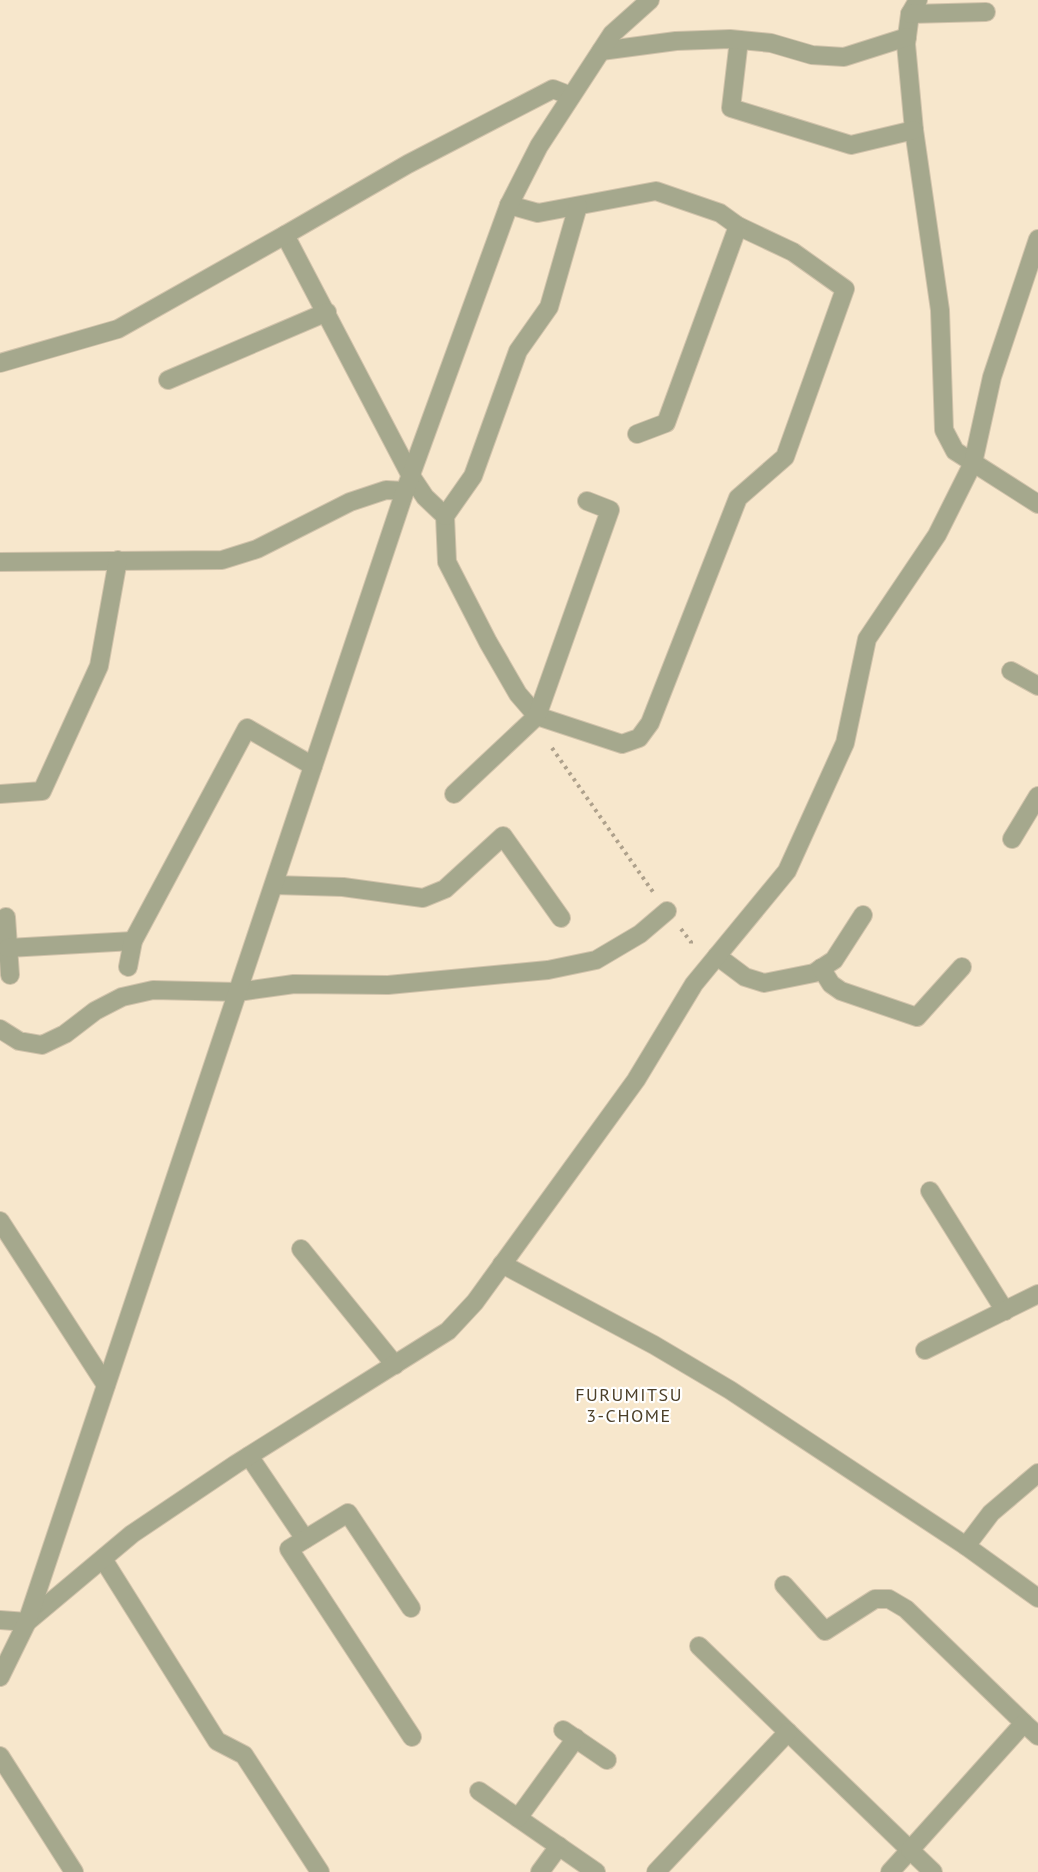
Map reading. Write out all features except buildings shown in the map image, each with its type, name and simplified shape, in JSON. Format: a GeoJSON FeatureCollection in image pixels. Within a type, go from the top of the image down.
{"type":"FeatureCollection","features":[{"type":"Feature","properties":{"kind":"street"},"geometry":{"type":"LineString","coordinates":[[0,1677],[27,1622],[408,483],[509,205],[539,146],[612,34],[650,0]]}},
{"type":"Feature","properties":{"kind":"street"},"geometry":{"type":"LineString","coordinates":[[986,12],[914,7],[906,37],[914,130],[940,310],[944,430],[955,451],[1038,504]]}},
{"type":"Feature","properties":{"kind":"street"},"geometry":{"type":"LineString","coordinates":[[601,51],[676,41],[740,40],[771,43],[812,55],[844,57],[906,37]]}},
{"type":"Feature","properties":{"kind":"street"},"geometry":{"type":"LineString","coordinates":[[740,40],[731,108],[851,145],[914,130]]}},
{"type":"Feature","properties":{"kind":"street"},"geometry":{"type":"LineString","coordinates":[[0,363],[118,328],[285,236],[408,164],[553,89],[571,96]]}},
{"type":"Feature","properties":{"kind":"street"},"geometry":{"type":"LineString","coordinates":[[509,205],[538,213],[656,191],[720,213],[738,226],[793,252],[845,290],[785,457],[738,498],[650,723],[639,738],[622,744],[537,716],[518,694],[447,562],[444,516],[473,476],[518,351],[549,308],[578,206]]}},
{"type":"Feature","properties":{"kind":"street"},"geometry":{"type":"LineString","coordinates":[[637,434],[666,423],[738,226]]}},
{"type":"Feature","properties":{"kind":"street"},"geometry":{"type":"LineString","coordinates":[[285,236],[327,312],[408,483],[444,516]]}},
{"type":"Feature","properties":{"kind":"street"},"geometry":{"type":"LineString","coordinates":[[0,1620],[27,1622],[132,1534],[249,1456],[448,1331],[475,1302],[636,1080],[694,984],[787,871],[845,743],[867,639],[937,535],[973,463],[993,377],[1031,286],[1038,239]]}},
{"type":"Feature","properties":{"kind":"street"},"geometry":{"type":"LineString","coordinates":[[168,380],[327,312]]}},
{"type":"Feature","properties":{"kind":"street"},"geometry":{"type":"LineString","coordinates":[[0,562],[222,560],[257,549],[350,502],[408,483]]}},
{"type":"Feature","properties":{"kind":"street"},"geometry":{"type":"LineString","coordinates":[[454,794],[537,716],[610,510],[587,501]]}},
{"type":"Feature","properties":{"kind":"street"},"geometry":{"type":"LineString","coordinates":[[0,794],[42,791],[99,666],[118,560]]}},
{"type":"Feature","properties":{"kind":"street"},"geometry":{"type":"LineString","coordinates":[[1011,671],[1038,686]]}},
{"type":"Feature","properties":{"kind":"street"},"geometry":{"type":"LineString","coordinates":[[128,967],[133,941],[248,728],[313,766]]}},
{"type":"Feature","properties":{"kind":"street"},"geometry":{"type":"LineString","coordinates":[[1012,839],[1038,796]]}},
{"type":"Feature","properties":{"kind":"street"},"geometry":{"type":"LineString","coordinates":[[274,885],[343,887],[423,898],[446,889],[502,836],[561,918]]}},
{"type":"Feature","properties":{"kind":"street"},"geometry":{"type":"LineString","coordinates":[[0,1029],[19,1041],[42,1045],[65,1034],[95,1011],[122,998],[153,990],[238,992],[294,984],[388,985],[548,970],[596,960],[640,934],[667,911]]}},
{"type":"Feature","properties":{"kind":"street"},"geometry":{"type":"LineString","coordinates":[[717,956],[745,977],[764,983],[814,973],[834,960],[863,915]]}},
{"type":"Feature","properties":{"kind":"street"},"geometry":{"type":"LineString","coordinates":[[6,917],[10,975]]}},
{"type":"Feature","properties":{"kind":"street"},"geometry":{"type":"LineString","coordinates":[[8,948],[133,941]]}},
{"type":"Feature","properties":{"kind":"street"},"geometry":{"type":"LineString","coordinates":[[821,968],[831,984],[841,991],[917,1017],[962,967]]}},
{"type":"Feature","properties":{"kind":"street"},"geometry":{"type":"LineString","coordinates":[[930,1191],[1005,1311]]}},
{"type":"Feature","properties":{"kind":"street"},"geometry":{"type":"LineString","coordinates":[[0,1221],[106,1385]]}},
{"type":"Feature","properties":{"kind":"street"},"geometry":{"type":"LineString","coordinates":[[301,1248],[395,1365]]}},
{"type":"Feature","properties":{"kind":"street"},"geometry":{"type":"LineString","coordinates":[[502,1264],[654,1344],[720,1385],[966,1546],[1038,1598]]}},
{"type":"Feature","properties":{"kind":"street"},"geometry":{"type":"LineString","coordinates":[[925,1350],[1038,1294]]}},
{"type":"Feature","properties":{"kind":"street"},"geometry":{"type":"LineString","coordinates":[[249,1456],[305,1539]]}},
{"type":"Feature","properties":{"kind":"street"},"geometry":{"type":"LineString","coordinates":[[966,1546],[991,1513],[1038,1473]]}},
{"type":"Feature","properties":{"kind":"street"},"geometry":{"type":"LineString","coordinates":[[411,1608],[348,1513],[289,1549],[412,1737]]}},
{"type":"Feature","properties":{"kind":"street"},"geometry":{"type":"LineString","coordinates":[[103,1559],[217,1741],[244,1755],[320,1872]]}},
{"type":"Feature","properties":{"kind":"street"},"geometry":{"type":"LineString","coordinates":[[784,1585],[825,1631],[875,1599],[889,1599],[906,1609],[1038,1736]]}},
{"type":"Feature","properties":{"kind":"street"},"geometry":{"type":"LineString","coordinates":[[699,1646],[933,1872]]}},
{"type":"Feature","properties":{"kind":"street"},"geometry":{"type":"LineString","coordinates":[[890,1872],[1024,1723]]}},
{"type":"Feature","properties":{"kind":"street"},"geometry":{"type":"LineString","coordinates":[[656,1872],[788,1732]]}},
{"type":"Feature","properties":{"kind":"street"},"geometry":{"type":"LineString","coordinates":[[518,1818],[570,1734],[607,1760]]}},
{"type":"Feature","properties":{"kind":"street"},"geometry":{"type":"LineString","coordinates":[[0,1756],[74,1872]]}},
{"type":"Feature","properties":{"kind":"street"},"geometry":{"type":"LineString","coordinates":[[479,1791],[596,1872]]}},
{"type":"Feature","properties":{"kind":"street"},"geometry":{"type":"LineString","coordinates":[[540,1872],[559,1846]]}},
{"type":"Feature","properties":{"kind":"path"},"geometry":{"type":"LineString","coordinates":[[537,716],[537,727],[691,942],[694,984]]}},
{"type":"Feature","properties":{"kind":"district","name":"FURUMITSU 3-CHOME"},"geometry":{"type":"Point","coordinates":[629,1405]}}]}
